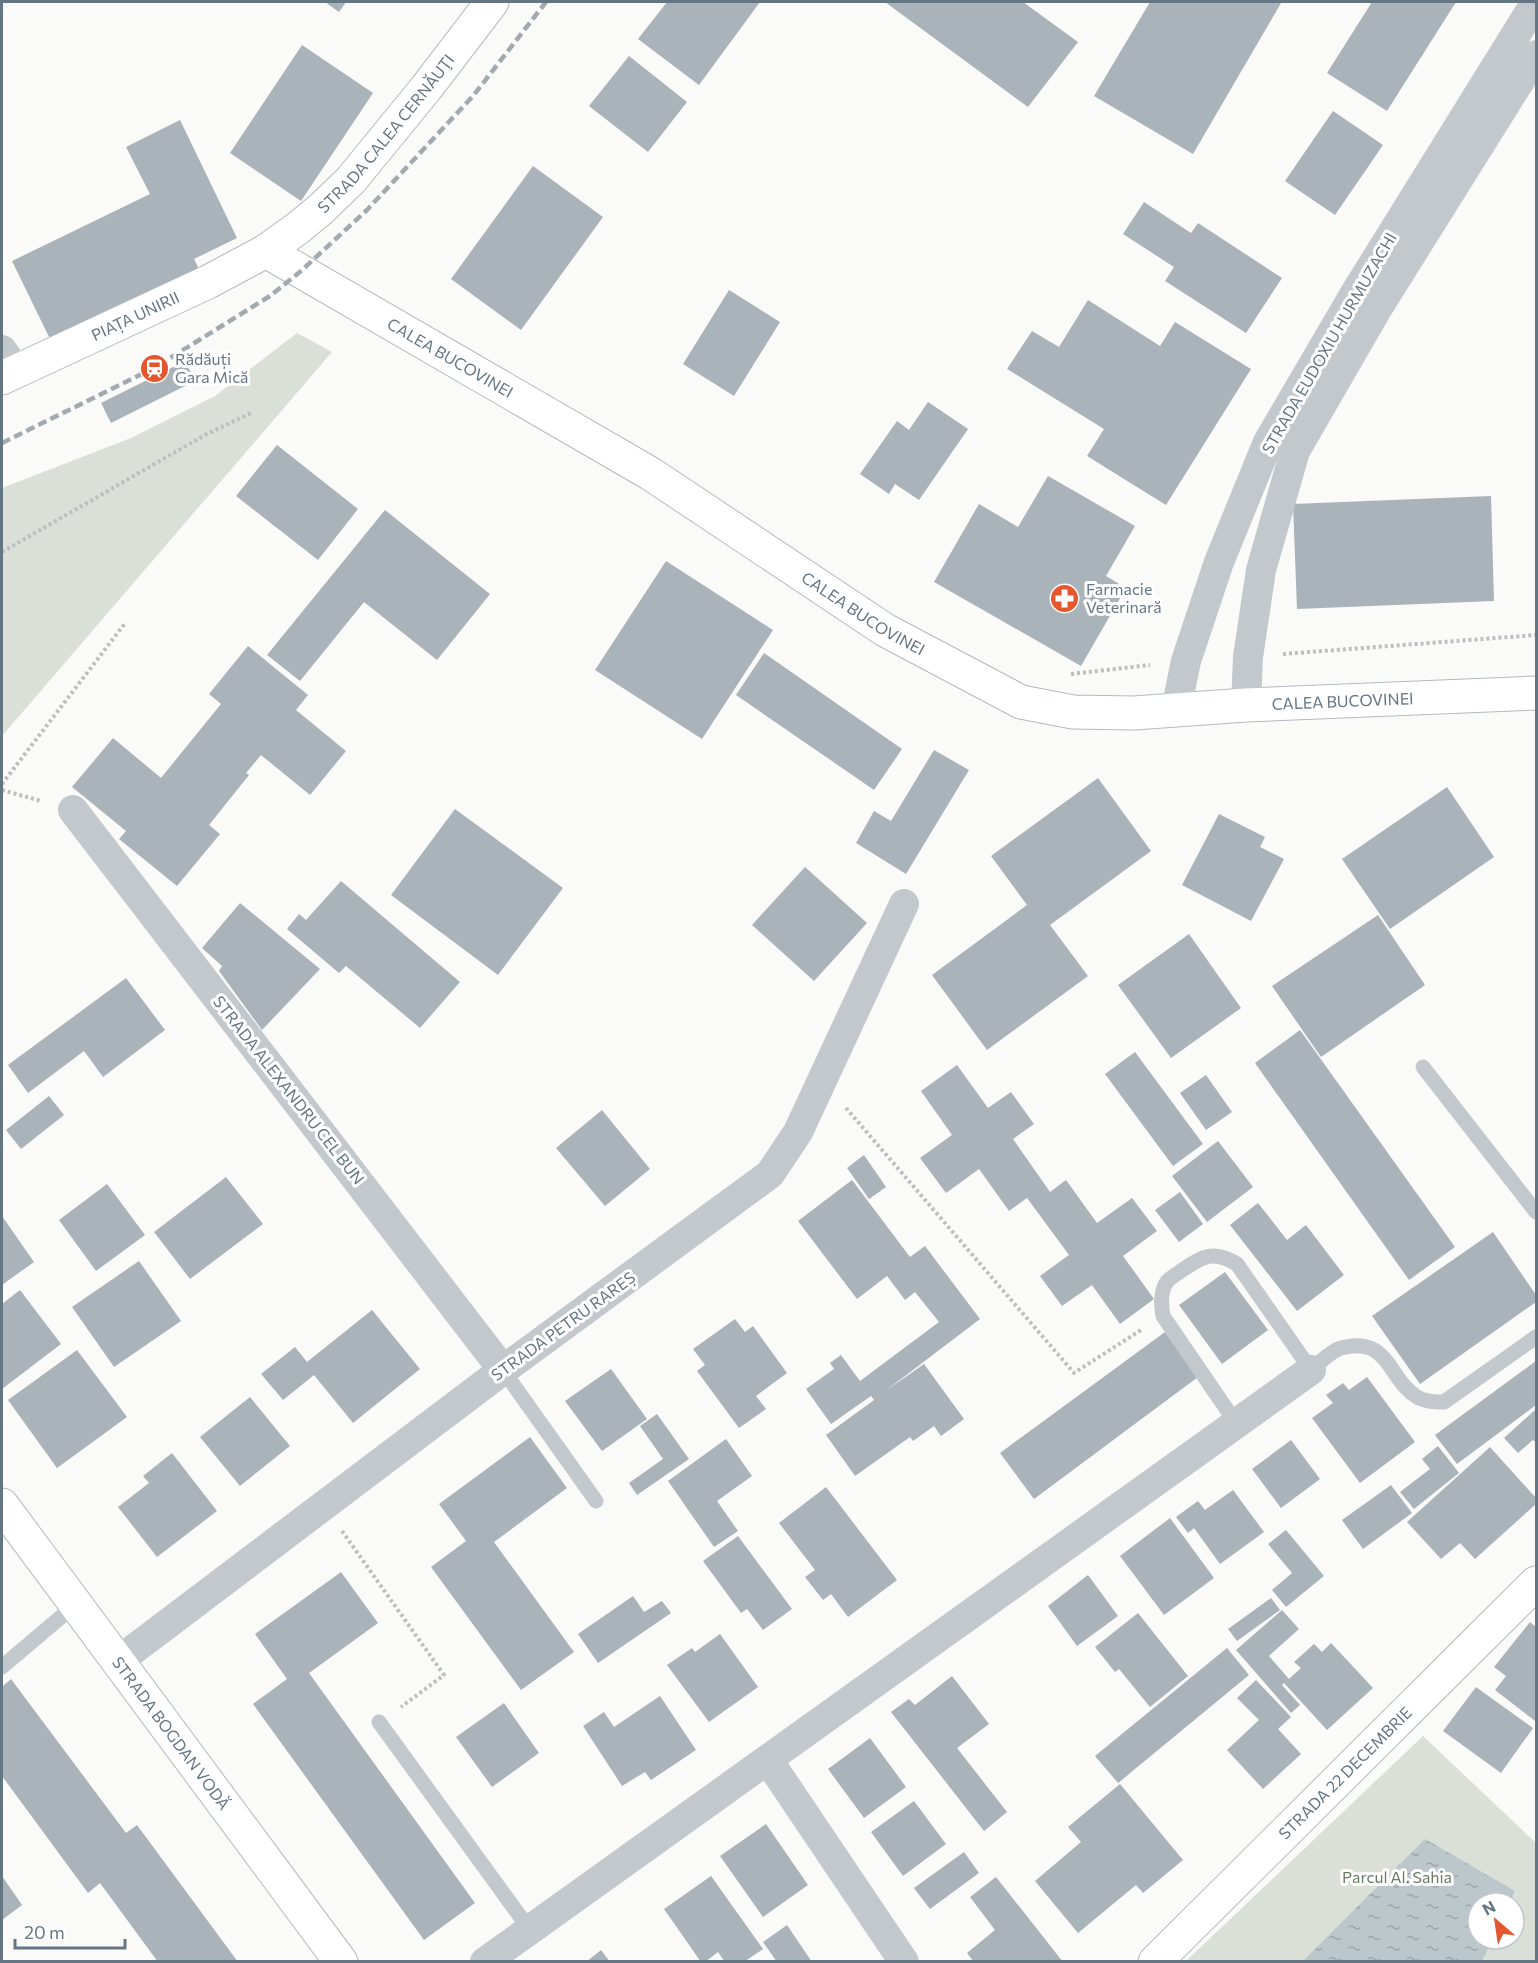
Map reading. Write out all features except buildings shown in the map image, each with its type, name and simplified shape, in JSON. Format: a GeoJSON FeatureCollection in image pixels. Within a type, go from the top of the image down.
{"type":"FeatureCollection","features":[{"type":"Feature","properties":{"kind":"main road","name":"STRADA CALEA CERNĂUŢI"},"geometry":{"type":"LineString","coordinates":[[266,250],[321,210],[351,180],[428,87],[492,2]]}},
{"type":"Feature","properties":{"kind":"main road","name":"PIAȚA UNIRII"},"geometry":{"type":"LineString","coordinates":[[7,366],[208,282],[266,250]]}},
{"type":"Feature","properties":{"kind":"main road","name":"CALEA BUCOVINEI"},"geometry":{"type":"LineString","coordinates":[[266,250],[651,474],[885,630],[1021,702],[1073,712],[1134,713],[1245,705],[1536,693]]}},
{"type":"Feature","properties":{"kind":"main road","name":"STRADA BOGDAN VODĂ"},"geometry":{"type":"LineString","coordinates":[[2,1505],[341,1962]]}},
{"type":"Feature","properties":{"kind":"main road","name":"STRADA 22 DECEMBRIE"},"geometry":{"type":"LineString","coordinates":[[1155,1962],[1536,1583]]}},
{"type":"Feature","properties":{"kind":"street","name":"STRADA EUDOXIU HURMUZACHI"},"geometry":{"type":"LineString","coordinates":[[1176,710],[1186,661],[1219,562],[1268,442],[1354,295],[1536,2]]}},
{"type":"Feature","properties":{"kind":"street","name":"STRADA EUDOXIU HURMUZACHI"},"geometry":{"type":"LineString","coordinates":[[1245,705],[1248,657],[1261,570],[1295,451],[1377,309],[1536,55]]}},
{"type":"Feature","properties":{"kind":"street","name":"STRADA ALEXANDRU CEL BUN"},"geometry":{"type":"LineString","coordinates":[[73,810],[503,1370]]}},
{"type":"Feature","properties":{"kind":"street","name":"STRADA PETRU RAREȘ"},"geometry":{"type":"LineString","coordinates":[[117,1662],[503,1370],[770,1174],[798,1132],[904,904]]}},
{"type":"Feature","properties":{"kind":"street"},"geometry":{"type":"LineString","coordinates":[[485,1962],[1311,1370]]}},
{"type":"Feature","properties":{"kind":"street"},"geometry":{"type":"LineString","coordinates":[[768,1760],[904,1962]]}},
{"type":"Feature","properties":{"kind":"lane"},"geometry":{"type":"LineString","coordinates":[[1423,1067],[1536,1212]]}},
{"type":"Feature","properties":{"kind":"lane"},"geometry":{"type":"LineString","coordinates":[[1236,1423],[1163,1316],[1162,1292],[1167,1281],[1204,1256],[1228,1258],[1237,1264],[1311,1370],[1340,1348],[1365,1346],[1382,1354],[1406,1387],[1417,1397],[1429,1402],[1444,1402],[1536,1337]]}},
{"type":"Feature","properties":{"kind":"lane"},"geometry":{"type":"LineString","coordinates":[[503,1370],[596,1501]]}},
{"type":"Feature","properties":{"kind":"lane"},"geometry":{"type":"LineString","coordinates":[[2,1667],[75,1605]]}},
{"type":"Feature","properties":{"kind":"lane"},"geometry":{"type":"LineString","coordinates":[[379,1722],[530,1930]]}},
{"type":"Feature","properties":{"kind":"path"},"geometry":{"type":"LineString","coordinates":[[2,552],[205,435],[253,412]]}},
{"type":"Feature","properties":{"kind":"path"},"geometry":{"type":"LineString","coordinates":[[2,784],[126,622]]}},
{"type":"Feature","properties":{"kind":"path"},"geometry":{"type":"LineString","coordinates":[[2,790],[73,810]]}},
{"type":"Feature","properties":{"kind":"path"},"geometry":{"type":"LineString","coordinates":[[822,1080],[1074,1373],[1163,1316]]}},
{"type":"Feature","properties":{"kind":"path"},"geometry":{"type":"LineString","coordinates":[[325,1506],[444,1675],[379,1722]]}},
{"type":"Feature","properties":{"kind":"green space"},"geometry":{"type":"Polygon","coordinates":[[[297,333],[332,352],[2,736],[2,488],[131,438],[215,396],[297,333]]]}},
{"type":"Feature","properties":{"kind":"green space","name":"Parcul Al. Sahia"},"geometry":{"type":"Polygon","coordinates":[[[1423,1736],[1536,1843],[1536,1961],[1185,1962],[1423,1736]]]}},
{"type":"Feature","properties":{"kind":"water"},"geometry":{"type":"Polygon","coordinates":[[[1425,1839],[1515,1891],[1466,1891],[1466,1951],[1487,1951],[1482,1961],[1303,1961],[1425,1839]]]}},
{"type":"Feature","properties":{"kind":"railway"},"geometry":{"type":"LineString","coordinates":[[2,443],[154,368],[270,296],[301,271],[367,210],[473,96],[546,2]]}},
{"type":"Feature","properties":{"kind":"place","name":"Rădăuți Gara Mică"},"geometry":{"type":"Point","coordinates":[154,368]}},
{"type":"Feature","properties":{"kind":"place","name":"Farmacie Veterinară"},"geometry":{"type":"Point","coordinates":[1065,598]}}]}
